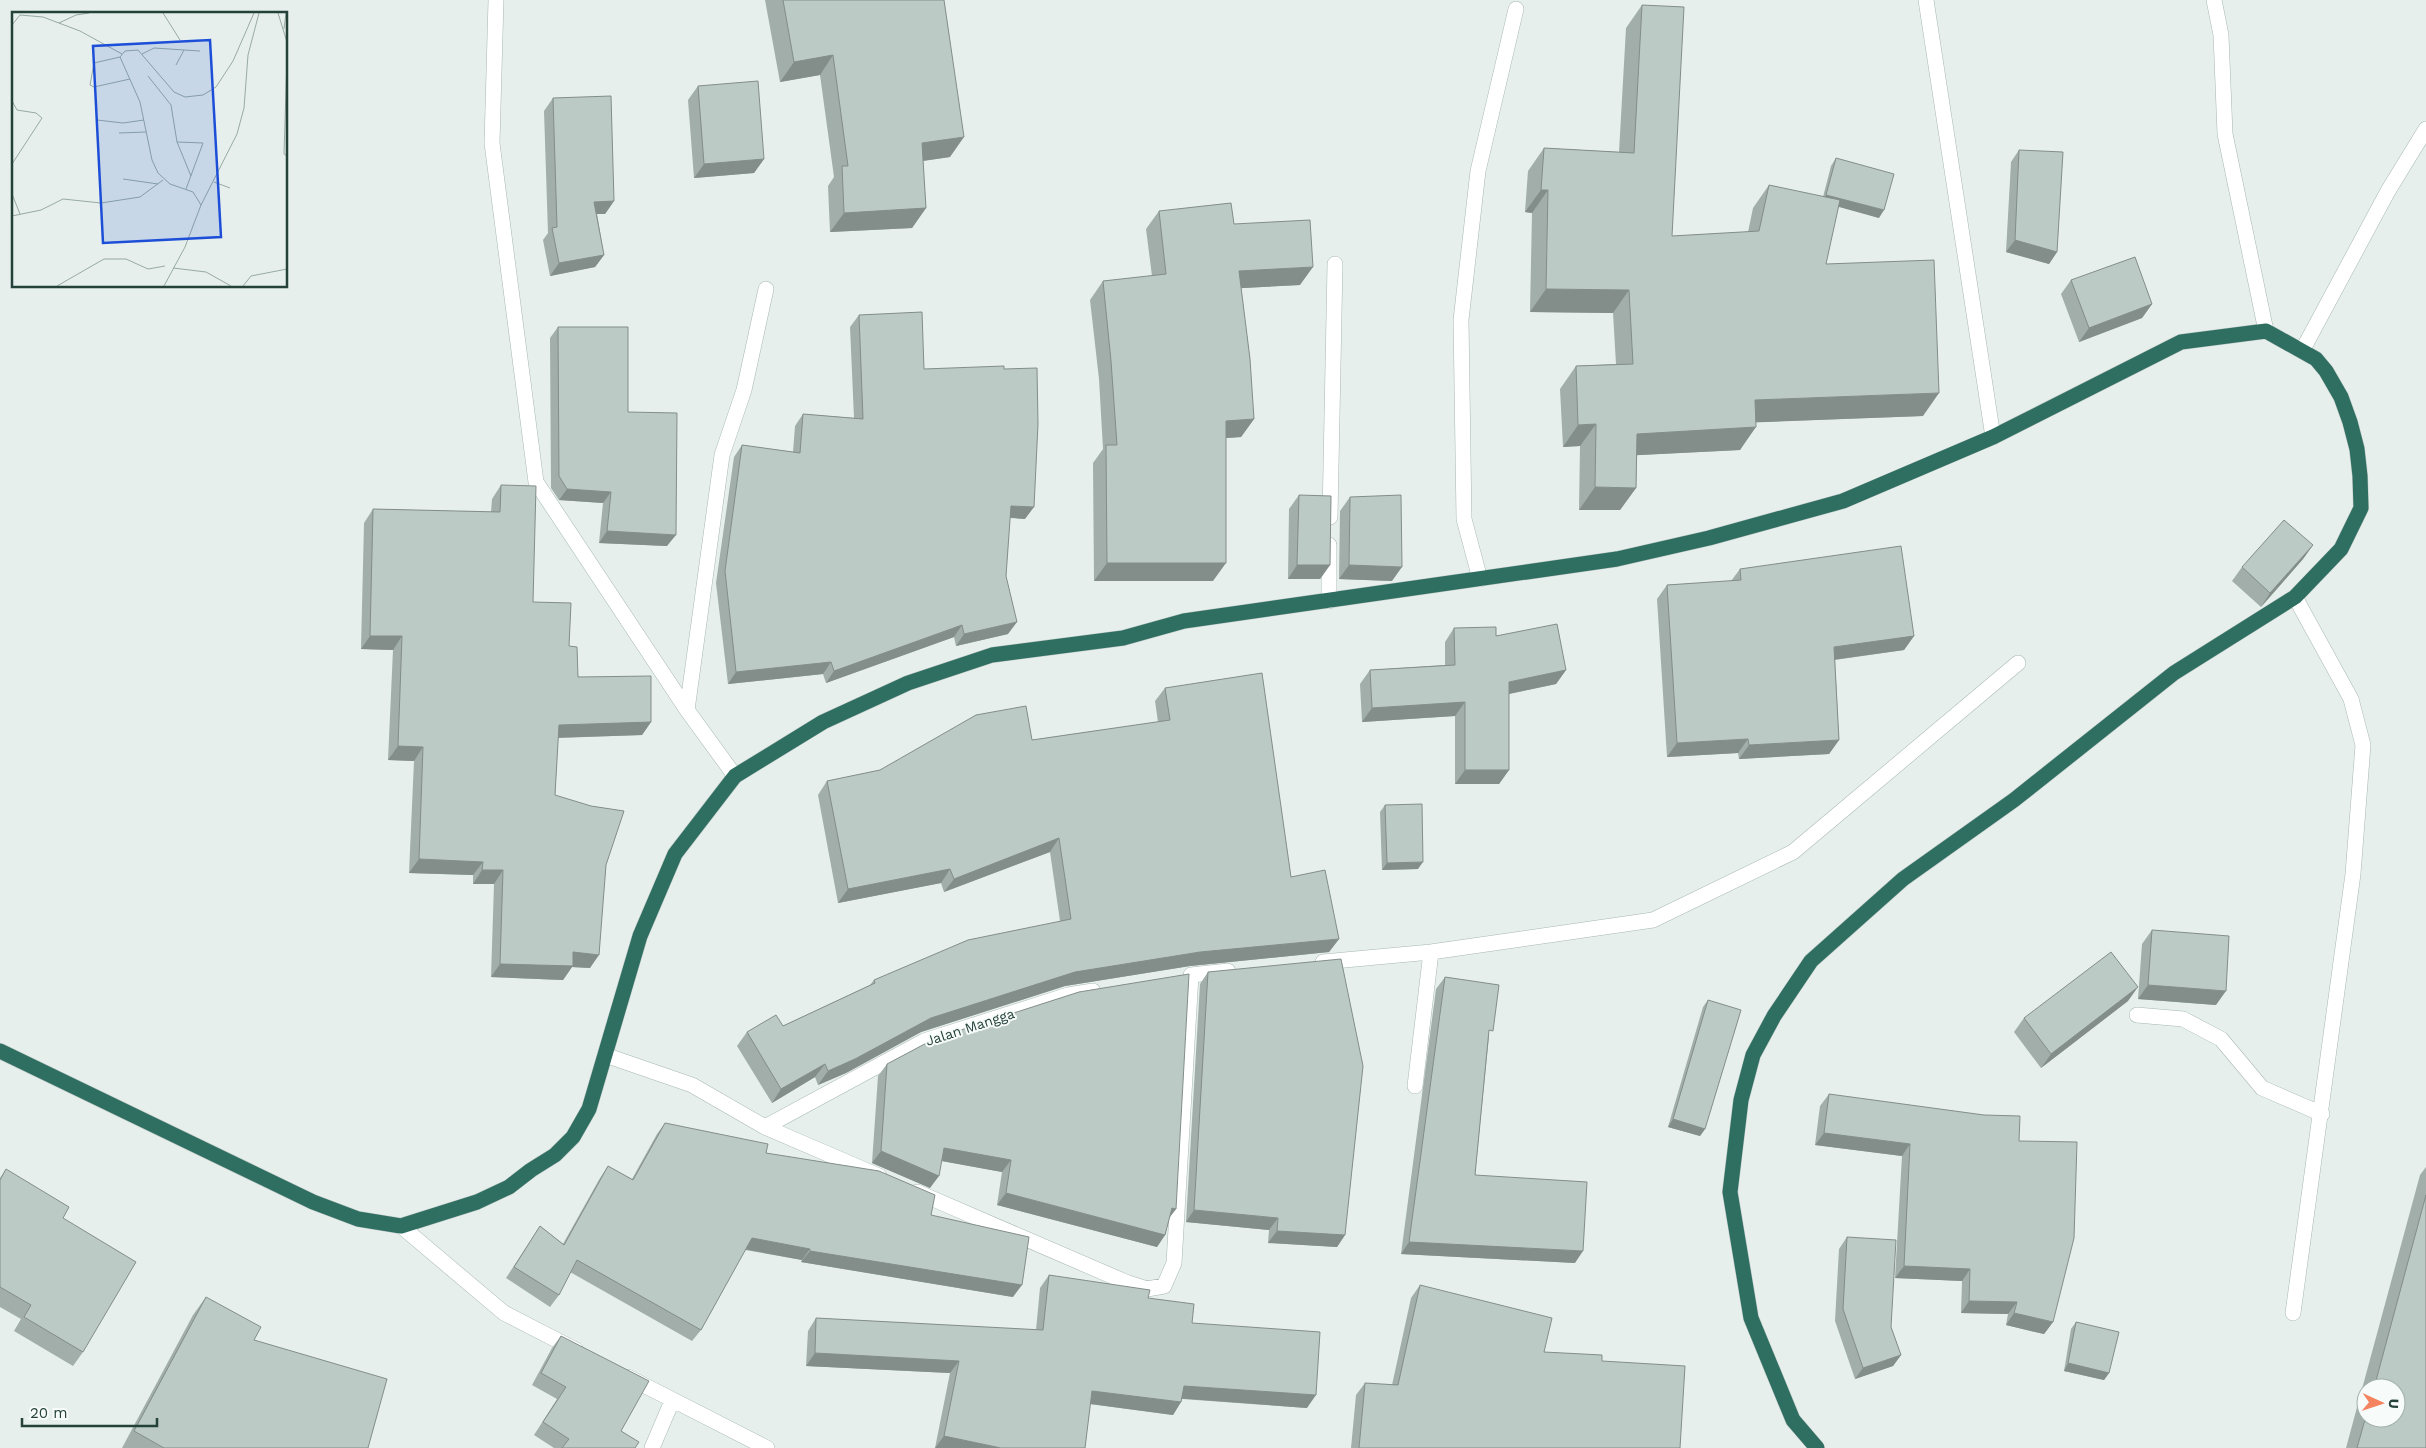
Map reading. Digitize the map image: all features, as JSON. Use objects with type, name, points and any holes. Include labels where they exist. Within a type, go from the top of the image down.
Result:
[{"type":"highway","points":[[0,1051],[313,1202],[358,1219],[401,1226],[477,1202],[509,1187],[555,1155],[573,1137],[589,1109],[640,936],[675,854],[735,776],[823,722],[908,683],[992,655],[1123,638],[1184,621],[1617,559],[1738,530],[1843,501],[1993,437],[2181,342],[2266,331],[2316,360],[2326,371],[2341,397],[2357,449],[2361,508],[2341,550],[2295,597],[2174,673],[2014,800],[1903,879],[1811,961],[1774,1016],[1753,1055],[1741,1100],[1730,1192],[1752,1318],[1793,1420],[1817,1448]]},
{"type":"street","points":[[496,0],[492,143],[536,482],[687,710],[735,776]]},
{"type":"street","points":[[1926,0],[1993,437]]},
{"type":"street","points":[[2214,0],[2221,35],[2225,134],[2266,331]]},
{"type":"street","points":[[1480,579],[1464,519],[1461,320],[1478,171],[1516,9]]},
{"type":"street","points":[[2302,351],[2388,191],[2426,129]]},
{"type":"street","points":[[1329,601],[1335,264]]},
{"type":"street","points":[[687,710],[722,455],[744,390],[766,290]]},
{"type":"street","points":[[2293,1313],[2322,1114],[2353,874],[2363,745],[2351,699],[2295,597]]},
{"type":"street","points":[[1306,964],[1430,952],[1653,920],[1793,852],[2018,663]]},
{"type":"street","points":[[1415,1086],[1430,952]]},
{"type":"street","points":[[1172,978],[1239,970]]},
{"type":"street","points":[[605,1055],[692,1085],[765,1127],[1128,1283],[1147,1289],[1164,1286],[1174,1263],[1191,975]]},
{"type":"street","name":"Jalan Mangga","points":[[765,1127],[924,1041],[1068,995],[1106,989]]},
{"type":"street","points":[[2137,1015],[2183,1019],[2221,1039],[2262,1088],[2322,1114]]},
{"type":"street","points":[[401,1226],[504,1313],[593,1359]]},
{"type":"street","points":[[610,1368],[767,1448]]},
{"type":"street","points":[[652,1448],[672,1401]]},
{"type":"building","points":[[783,0],[944,0],[964,137],[922,143],[926,208],[844,213],[842,166],[848,166],[833,55],[794,62]]},
{"type":"building","points":[[1642,5],[1684,7],[1672,236],[1759,231],[1769,185],[1840,200],[1826,264],[1934,260],[1939,393],[1755,400],[1756,427],[1637,434],[1636,488],[1595,487],[1596,424],[1578,425],[1576,366],[1633,364],[1629,290],[1546,289],[1548,190],[1541,190],[1544,148],[1634,153]]},
{"type":"building","points":[[758,81],[764,159],[704,164],[698,86]]},
{"type":"building","points":[[611,96],[614,201],[594,202],[604,255],[559,263],[552,228],[557,227],[553,98]]},
{"type":"building","points":[[2019,150],[2063,152],[2057,252],[2015,240]]},
{"type":"building","points":[[1836,158],[1894,174],[1884,210],[1826,195]]},
{"type":"building","points":[[1231,203],[1234,224],[1310,220],[1313,267],[1239,271],[1250,359],[1254,419],[1226,421],[1226,563],[1107,563],[1106,445],[1117,445],[1103,281],[1166,274],[1159,211]]},
{"type":"building","points":[[2135,257],[2152,304],[2089,328],[2071,280]]},
{"type":"building","points":[[922,312],[924,369],[1004,366],[1004,369],[1037,368],[1038,424],[1034,507],[1011,506],[1006,576],[1017,622],[964,634],[962,625],[834,671],[831,662],[736,672],[725,571],[742,445],[800,453],[803,414],[863,419],[859,315]]},
{"type":"building","points":[[558,327],[628,327],[628,412],[677,413],[676,535],[607,531],[611,492],[567,489],[559,476]]},
{"type":"building","points":[[501,485],[536,486],[533,602],[571,603],[569,646],[577,647],[578,677],[651,676],[651,722],[559,725],[555,795],[591,806],[624,811],[606,865],[599,955],[573,952],[573,966],[500,964],[503,870],[482,870],[483,862],[419,859],[423,747],[398,746],[402,636],[370,636],[373,509],[500,512]]},
{"type":"building","points":[[1299,495],[1331,496],[1330,565],[1297,565]]},
{"type":"building","points":[[1401,495],[1402,567],[1349,565],[1350,497]]},
{"type":"building","points":[[2284,520],[2313,545],[2270,593],[2242,567]]},
{"type":"building","points":[[1901,546],[1914,636],[1834,647],[1839,740],[1749,745],[1748,739],[1677,743],[1667,585],[1741,580],[1740,569]]},
{"type":"building","points":[[1557,624],[1566,670],[1509,682],[1509,770],[1465,770],[1465,702],[1372,708],[1370,670],[1455,665],[1454,628],[1496,627],[1496,636]]},
{"type":"building","points":[[1262,673],[1291,877],[1325,870],[1339,939],[1200,952],[1075,972],[931,1018],[855,1059],[828,1071],[825,1064],[781,1089],[747,1032],[776,1015],[783,1026],[875,983],[874,980],[968,940],[1071,919],[1059,838],[954,879],[950,869],[848,889],[827,781],[880,770],[976,715],[1026,706],[1032,740],[1170,720],[1165,688]]},
{"type":"building","points":[[1422,804],[1423,862],[1387,863],[1385,805]]},
{"type":"building","points":[[2152,930],[2229,936],[2226,991],[2148,985]]},
{"type":"building","points":[[2111,952],[2138,987],[2051,1054],[2024,1018]]},
{"type":"building","points":[[1341,959],[1363,1066],[1345,1235],[1277,1231],[1278,1218],[1194,1210],[1208,972]]},
{"type":"building","points":[[1189,974],[1176,1209],[1172,1208],[1165,1235],[1006,1193],[1011,1160],[944,1148],[939,1176],[881,1151],[887,1064],[936,1038],[1079,992]]},
{"type":"building","points":[[1445,977],[1499,985],[1493,1031],[1489,1030],[1475,1175],[1587,1182],[1583,1251],[1409,1242]]},
{"type":"building","points":[[1708,1000],[1741,1010],[1705,1129],[1673,1119]]},
{"type":"building","points":[[1829,1094],[1984,1115],[2020,1116],[2019,1141],[2077,1142],[2074,1238],[2053,1322],[2014,1313],[2017,1302],[1969,1301],[1970,1269],[1904,1266],[1910,1144],[1824,1133]]},
{"type":"building","points":[[665,1123],[768,1144],[766,1153],[879,1171],[935,1195],[931,1215],[1029,1237],[1022,1285],[810,1251],[810,1249],[752,1238],[701,1330],[577,1260],[559,1295],[514,1267],[540,1226],[564,1245],[608,1166],[633,1180]]},
{"type":"building","points":[[6,1169],[69,1207],[63,1218],[136,1262],[83,1352],[24,1317],[31,1305],[0,1287],[0,1180]]},
{"type":"building","points":[[2426,1195],[2426,1448],[2357,1448],[2363,1428],[2406,1428],[2406,1378],[2377,1378]]},
{"type":"building","points":[[1847,1237],[1896,1240],[1891,1327],[1901,1355],[1863,1368],[1843,1309]]},
{"type":"building","points":[[1049,1275],[1150,1290],[1148,1298],[1194,1304],[1192,1323],[1320,1332],[1316,1395],[1184,1386],[1181,1402],[1092,1391],[1085,1448],[1001,1448],[944,1436],[959,1361],[815,1353],[816,1318],[1043,1330]]},
{"type":"building","points":[[1420,1285],[1552,1318],[1544,1352],[1602,1355],[1602,1361],[1685,1366],[1680,1448],[1359,1448],[1365,1383],[1398,1385]]},
{"type":"building","points":[[206,1297],[261,1327],[254,1340],[387,1379],[368,1448],[164,1448],[134,1431]]},
{"type":"building","points":[[2076,1322],[2119,1332],[2109,1373],[2068,1363]]},
{"type":"building","points":[[561,1336],[649,1381],[621,1431],[639,1442],[635,1448],[562,1448],[569,1439],[543,1422],[566,1387],[541,1373]]}]
